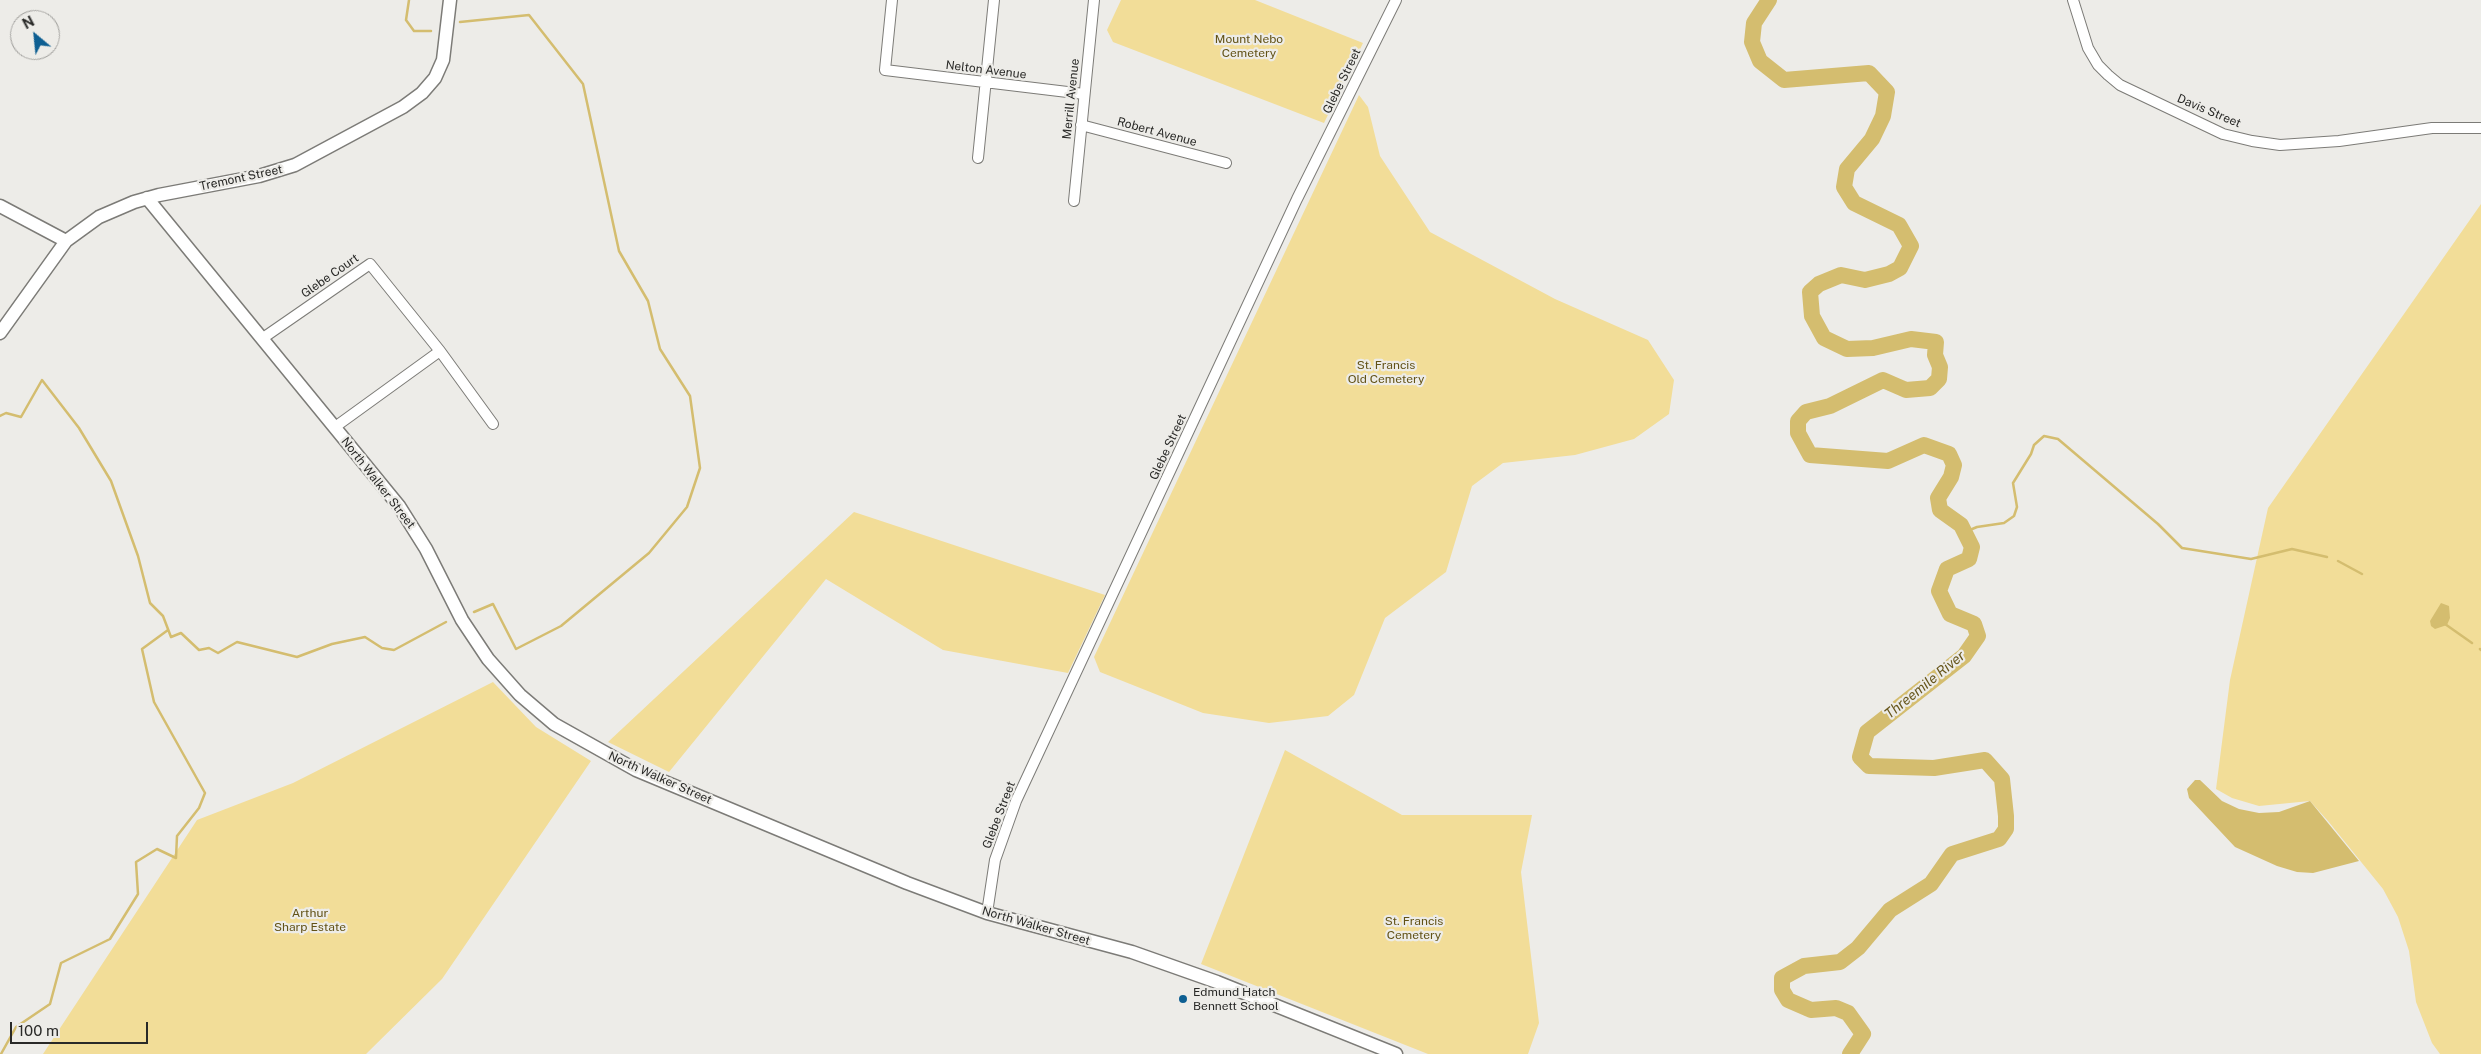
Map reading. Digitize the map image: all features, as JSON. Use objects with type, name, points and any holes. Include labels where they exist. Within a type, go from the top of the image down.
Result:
[{"type":"main road","name":"Tremont Street","points":[[0,333],[66,241],[99,217],[148,198],[277,172],[314,156],[402,106],[430,86],[440,69],[445,50],[450,0]]},
{"type":"main road","name":"North Walker Street","points":[[148,198],[335,427],[409,521],[462,620],[488,659],[520,695],[554,724],[636,770],[906,883],[987,912],[1132,952],[1217,982],[1396,1054]]},
{"type":"main road","points":[[0,206],[66,241]]},
{"type":"street","name":"Nelton Avenue","points":[[892,0],[885,70],[1084,94]]},
{"type":"street","points":[[978,158],[994,0]]},
{"type":"street","name":"Merrill Avenue","points":[[1074,201],[1094,0]]},
{"type":"street","name":"Glebe Street","points":[[987,912],[995,860],[1004,829],[1019,794],[1298,198],[1396,0]]},
{"type":"street","name":"Davis Street","points":[[2072,0],[2088,48],[2098,65],[2108,75],[2120,85],[2222,134],[2267,144],[2293,144],[2339,141],[2432,128],[2481,128]]},
{"type":"street","name":"Robert Avenue","points":[[1082,125],[1226,163]]},
{"type":"street","name":"Glebe Court","points":[[263,338],[370,264],[440,350],[493,424]]},
{"type":"street","points":[[335,427],[440,350]]},
{"type":"green space","name":"Mount Nebo Cemetery","points":[[1121,0],[1255,0],[1363,43],[1324,123],[1113,42],[1107,30]]},
{"type":"green space","name":"St. Francis Old Cemetery","points":[[1359,95],[1368,107],[1380,156],[1430,232],[1555,299],[1648,340],[1674,380],[1669,414],[1634,439],[1575,455],[1503,463],[1472,486],[1446,572],[1385,618],[1354,695],[1328,716],[1269,723],[1203,713],[1100,672],[1094,657]]},
{"type":"green space","points":[[2481,204],[2481,1054],[2440,1054],[2432,1043],[2416,1002],[2409,951],[2398,917],[2383,889],[2328,821],[2310,801],[2259,806],[2232,798],[2216,789],[2230,680],[2268,508]]},
{"type":"green space","points":[[854,512],[1105,595],[1068,673],[943,650],[826,579],[669,772],[608,742]]},
{"type":"green space","name":"Arthur Sharp Estate","points":[[493,682],[536,727],[591,761],[442,979],[366,1054],[43,1054],[197,820],[293,783]]},
{"type":"green space","name":"St. Francis Cemetery","points":[[1285,750],[1402,815],[1532,815],[1521,872],[1539,1023],[1528,1054],[1428,1054],[1201,964]]},
{"type":"shaded area","points":[[2441,603],[2449,606],[2450,618],[2447,625],[2435,629],[2431,626],[2430,621]]},
{"type":"shaded area","points":[[2195,780],[2200,780],[2222,801],[2239,809],[2259,813],[2279,812],[2310,801],[2359,861],[2313,873],[2297,872],[2277,866],[2235,847],[2189,798],[2187,789]]},
{"type":"waterway","points":[[409,0],[406,20],[414,31],[431,31]]},
{"type":"waterway","name":"Threemile River","points":[[1769,0],[1754,23],[1752,42],[1760,61],[1784,80],[1869,73],[1887,92],[1883,116],[1872,139],[1847,169],[1844,187],[1854,203],[1899,225],[1911,246],[1900,268],[1889,274],[1865,280],[1841,275],[1819,284],[1810,292],[1812,316],[1824,338],[1847,349],[1873,348],[1911,339],[1936,342],[1935,355],[1940,367],[1939,379],[1930,388],[1906,390],[1883,380],[1830,406],[1806,412],[1798,421],[1798,433],[1810,455],[1888,461],[1924,445],[1949,454],[1954,465],[1951,477],[1938,498],[1940,510],[1961,525],[1972,547],[1969,559],[1947,569],[1939,591],[1950,614],[1974,624],[1978,636],[1964,656],[1867,732],[1860,757],[1869,766],[1934,768],[1985,760],[2002,779],[2006,816],[2006,829],[1999,839],[1952,854],[1931,884],[1890,910],[1858,948],[1840,962],[1804,966],[1782,978],[1782,990],[1788,1000],[1811,1010],[1836,1008],[1848,1013],[1863,1034],[1850,1054]]},
{"type":"waterway","points":[[460,22],[529,15],[583,84],[619,251],[648,301],[660,349],[690,396],[700,468],[687,507],[649,553],[561,626],[516,649],[493,604],[474,612]]},
{"type":"waterway","points":[[0,416],[6,413],[21,417],[42,380],[79,428],[111,481],[138,556],[150,603],[163,616],[171,637],[181,633],[199,650],[209,648],[218,653],[237,642],[297,657],[332,644],[365,637],[382,648],[394,650],[446,622]]},
{"type":"waterway","points":[[1965,532],[1977,527],[2004,523],[2014,516],[2017,507],[2013,483],[2031,454],[2034,445],[2044,436],[2058,439],[2158,524],[2182,548],[2251,559],[2292,549],[2327,557]]},
{"type":"waterway","points":[[2338,561],[2362,574]]},
{"type":"waterway","points":[[2445,624],[2472,643]]},
{"type":"waterway","points":[[1,1054],[16,1027],[50,1004],[61,963],[110,939],[138,894],[136,862],[157,849],[176,858],[177,836],[199,808],[205,793],[154,702],[142,649],[168,630]]},
{"type":"place","name":"Edmund Hatch Bennett School","points":[[1183,999]]}]
